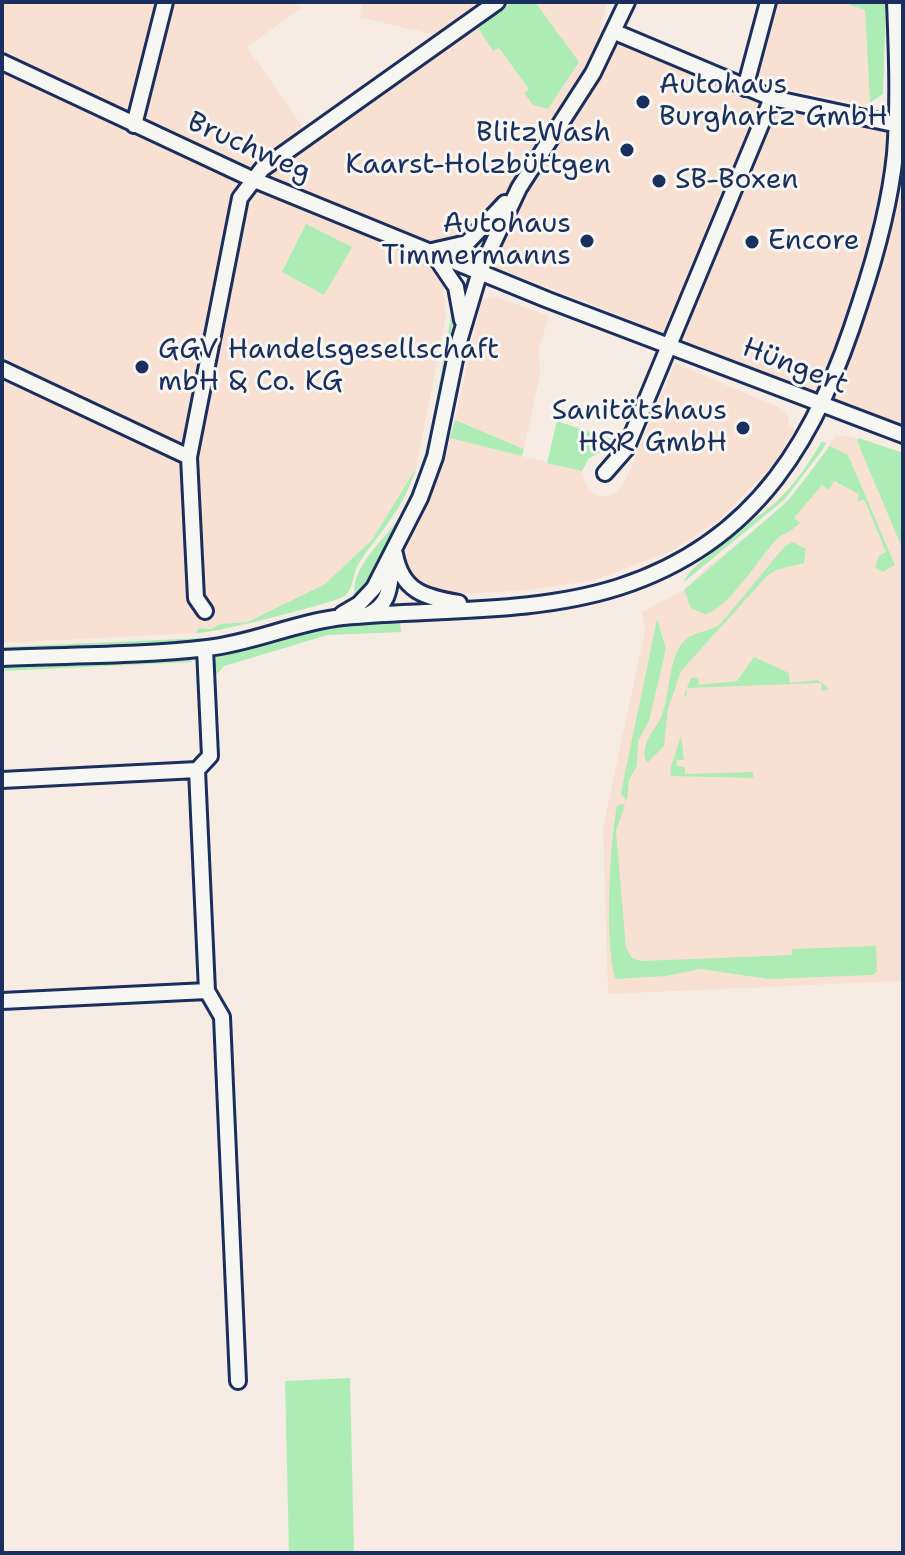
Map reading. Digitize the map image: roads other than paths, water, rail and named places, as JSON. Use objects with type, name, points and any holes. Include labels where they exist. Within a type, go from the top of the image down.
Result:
[{"type":"street","points":[[134,125],[165,2]]},
{"type":"street","points":[[205,611],[196,598],[189,457],[236,210],[252,179],[497,2]]},
{"type":"street","points":[[331,618],[365,599],[392,555],[430,473],[463,324],[480,271],[519,188],[593,73],[627,2]]},
{"type":"street","points":[[745,88],[768,2]]},
{"type":"street","points":[[2,658],[205,649],[331,618],[582,597],[635,582],[682,560],[727,530],[768,491],[798,451],[823,405],[848,343],[877,246],[900,126],[895,2]]},
{"type":"street","points":[[615,32],[772,98],[900,126]]},
{"type":"street","name":"Bruchweg","points":[[2,62],[252,179],[480,271]]},
{"type":"street","points":[[605,473],[626,449],[772,98]]},
{"type":"street","points":[[429,251],[467,243],[519,188]]},
{"type":"street","points":[[429,251],[451,275],[463,324]]},
{"type":"street","name":"Hüngert","points":[[480,271],[903,435]]},
{"type":"street","points":[[2,369],[189,457]]},
{"type":"street","points":[[392,555],[402,577],[416,592],[487,607]]},
{"type":"street","points":[[369,614],[379,609],[388,597],[392,555]]},
{"type":"street","points":[[2,780],[197,770],[210,756],[205,649]]},
{"type":"street","points":[[197,770],[207,991],[222,1017],[238,1381]]},
{"type":"street","points":[[2,1001],[207,991]]},
{"type":"place","name":"Autohaus Burghartz GmbH","points":[[643,102]]},
{"type":"place","name":"BlitzWash Kaarst-Holzbüttgen","points":[[627,150]]},
{"type":"place","name":"SB-Boxen","points":[[659,181]]},
{"type":"place","name":"Autohaus Timmermanns","points":[[587,241]]},
{"type":"place","name":"Encore","points":[[752,242]]},
{"type":"place","name":"GGV Handelsgesellschaft mbH & Co. KG","points":[[142,367]]},
{"type":"place","name":"Sanitätshaus H&R GmbH","points":[[743,428]]}]
